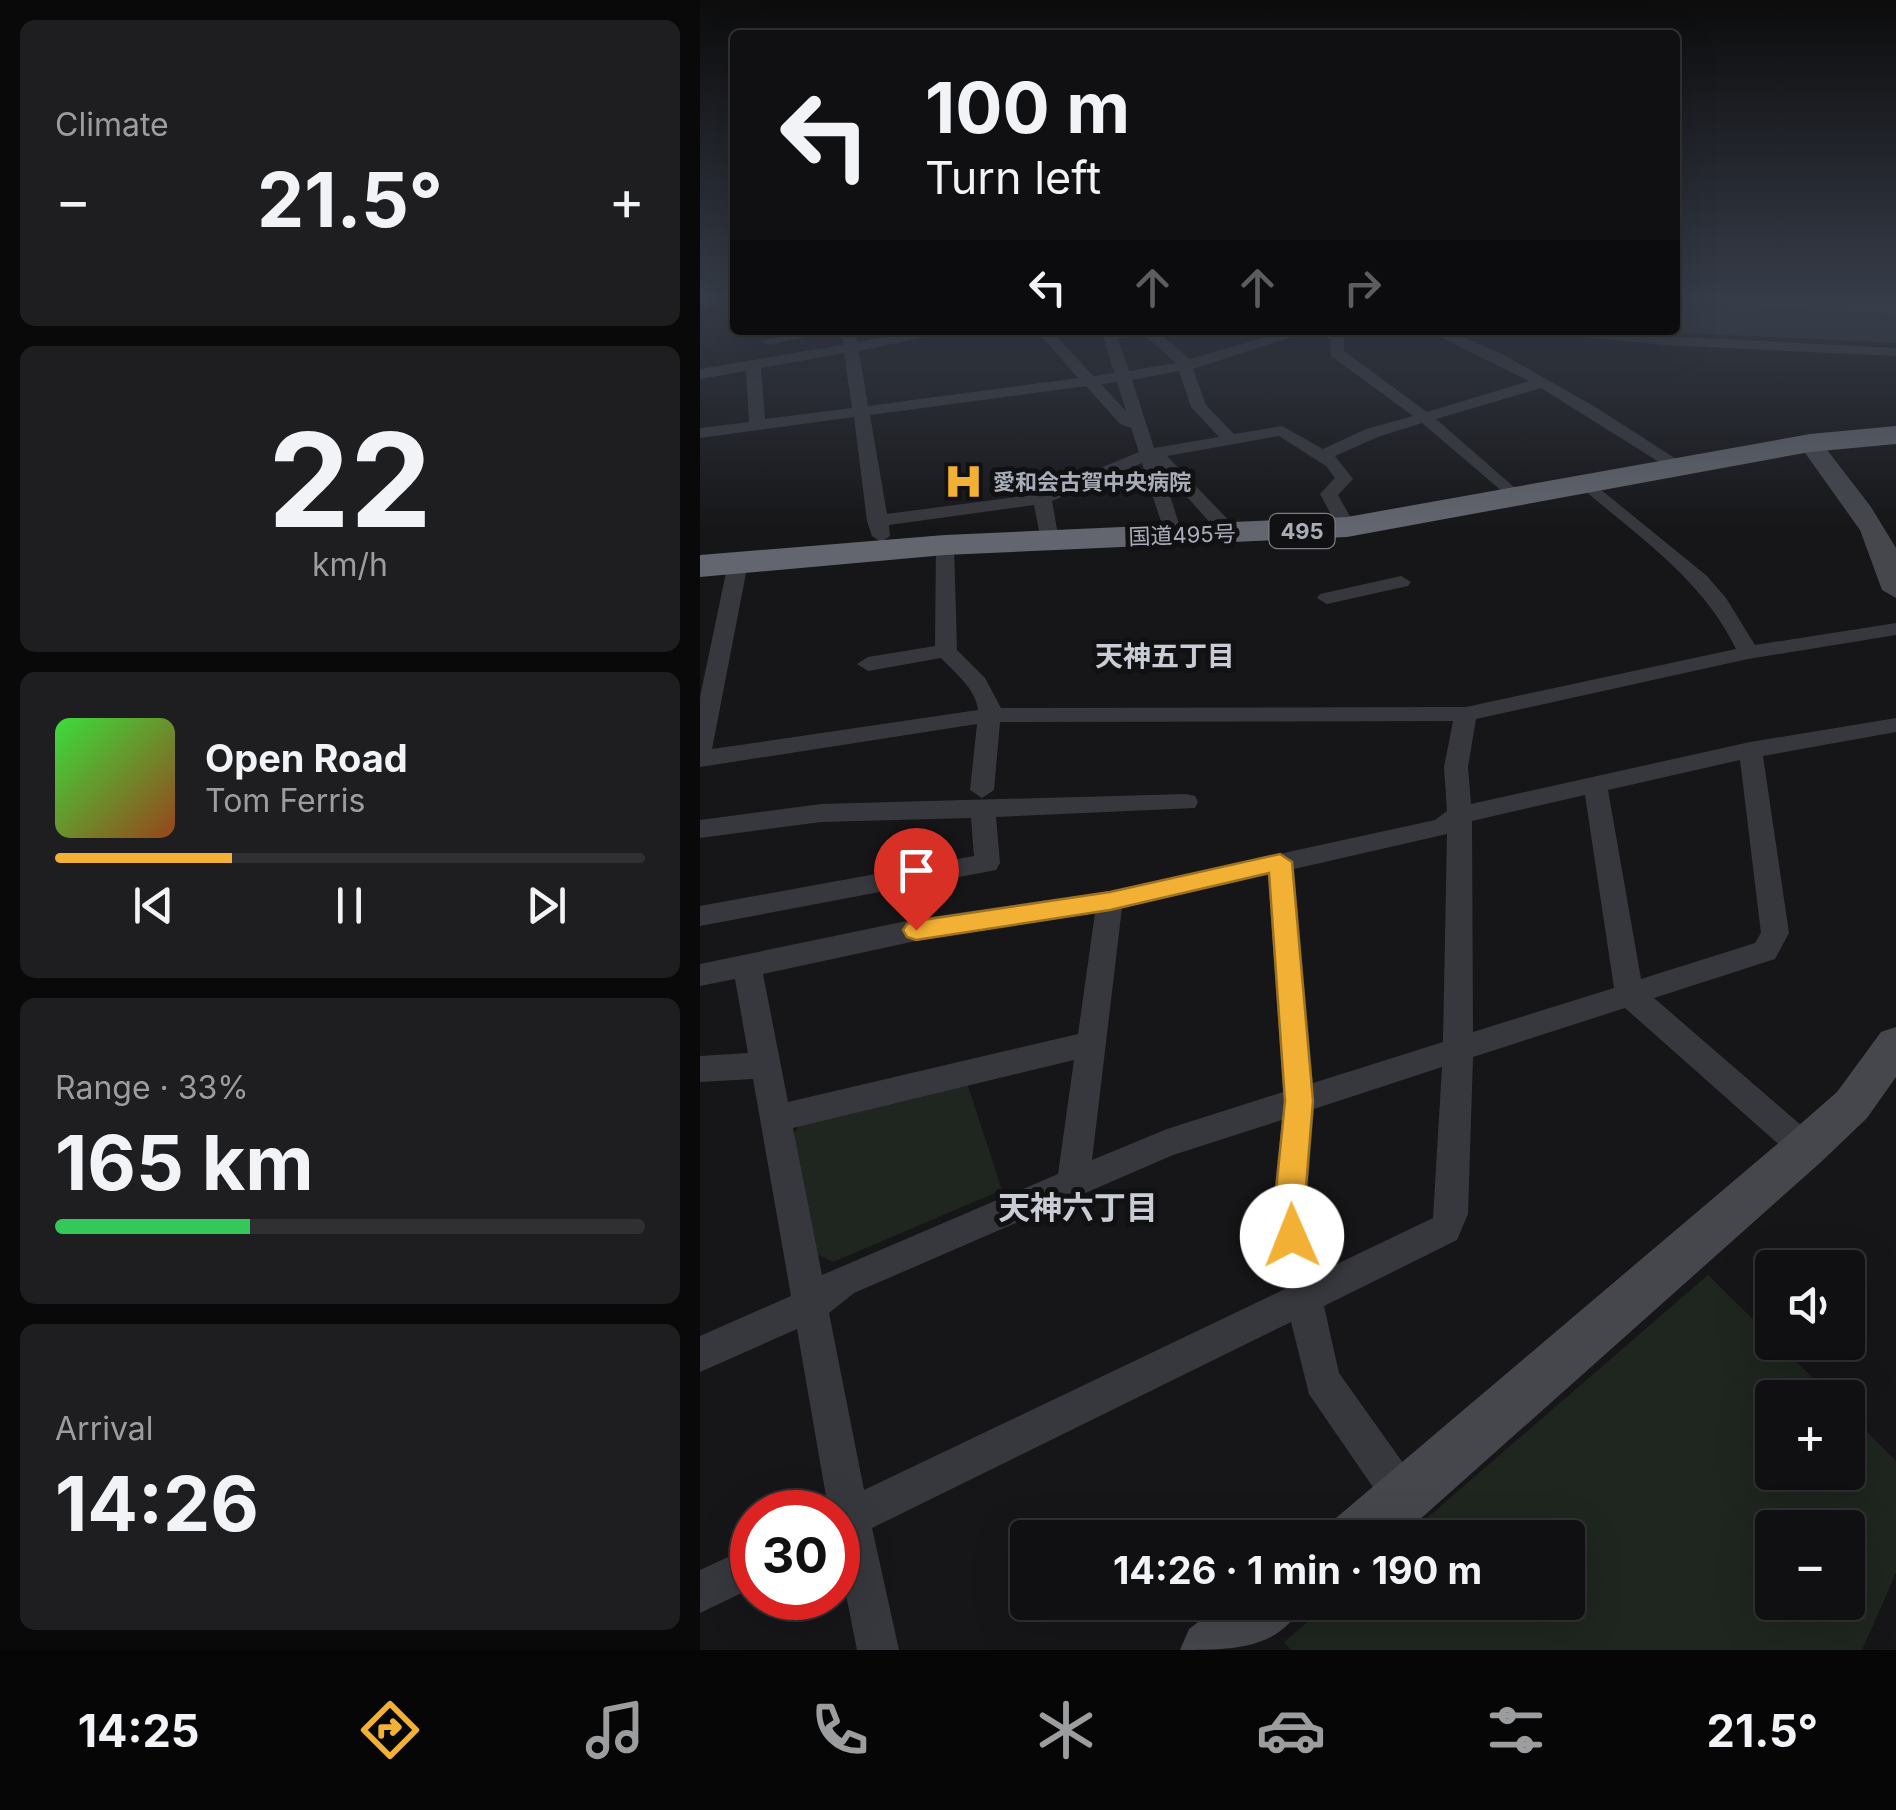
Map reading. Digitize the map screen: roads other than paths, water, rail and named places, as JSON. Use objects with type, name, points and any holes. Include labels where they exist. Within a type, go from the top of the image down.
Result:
[{"type":"highway","name":"国道495号","points":[[700,566],[738,563],[881,536],[945,545],[1347,527],[1810,443],[1896,435]]},
{"type":"street","points":[[754,376],[757,425]]},
{"type":"street","points":[[854,376],[881,536],[1042,498],[1149,454],[1282,431],[1321,456],[1344,479],[1329,494],[1347,527]]},
{"type":"street","points":[[1085,376],[1126,421],[1140,426]]},
{"type":"street","points":[[700,433],[1123,376],[1174,536]]},
{"type":"street","points":[[1190,376],[1199,408],[1228,438]]},
{"type":"street","points":[[1373,376],[1426,417],[1447,440],[1516,498]]},
{"type":"street","points":[[1528,376],[1680,468]]},
{"type":"street","points":[[1321,456],[1372,433],[1541,383]]},
{"type":"street","points":[[1810,443],[1886,536],[1896,590]]},
{"type":"street","points":[[1149,454],[1164,461],[1230,534]]},
{"type":"street","points":[[1589,485],[1682,562],[1722,605],[1748,653]]},
{"type":"street","points":[[1042,498],[1050,540]]},
{"type":"street","points":[[700,916],[987,862],[982,800],[990,702],[946,651],[945,545]]},
{"type":"street","points":[[738,563],[700,756],[990,715],[1466,714],[1748,653],[1896,629]]},
{"type":"street","points":[[1327,598],[1402,582]]},
{"type":"street","points":[[700,620],[726,618]]},
{"type":"street","points":[[868,664],[946,651]]},
{"type":"street","points":[[860,1513],[1445,1229],[1451,1214],[1458,1048],[1460,814],[1456,767],[1466,714]]},
{"type":"street","points":[[700,975],[916,930],[1110,901],[1442,826],[1460,814],[1750,750],[1896,724]]},
{"type":"street","points":[[700,1354],[811,1305],[842,1281],[1167,1142],[1766,951],[1775,933],[1750,750]]},
{"type":"street","points":[[1595,784],[1629,994],[1805,1148]]},
{"type":"street","points":[[700,830],[821,814],[982,800],[1186,802]]},
{"type":"street","points":[[1280,862],[1299,1101],[1289,1211],[1304,1295],[1322,1381],[1404,1498]]},
{"type":"street","points":[[1073,1180],[1088,1044],[1110,901]]},
{"type":"street","points":[[747,966],[811,1305],[839,1490]]},
{"type":"street","points":[[774,1119],[1088,1044]]},
{"type":"street","points":[[1378,1520],[1852,1105],[1896,1044]]},
{"type":"street","points":[[700,1069],[763,1064]]},
{"type":"street","points":[[700,1592],[730,1577]]},
{"type":"street","points":[[860,1582],[878,1650]]},
{"type":"street","points":[[1210,1650],[1251,1620]]},
{"type":"place","name":"愛和会古賀中央病院","points":[[963,482]]},
{"type":"district","name":"天神五丁目","points":[[1165,656]]},
{"type":"district","name":"天神六丁目","points":[[1078,1207]]}]
